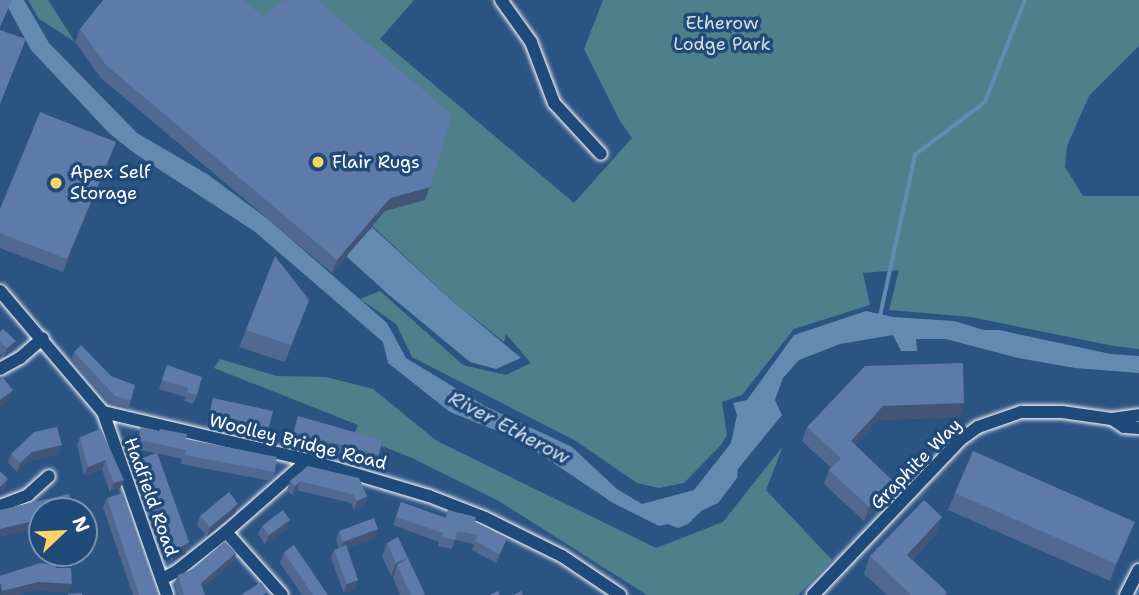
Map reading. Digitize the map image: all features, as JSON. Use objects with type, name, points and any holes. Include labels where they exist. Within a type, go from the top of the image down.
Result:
[{"type":"street","points":[[501,0],[531,42],[554,103],[601,154]]},
{"type":"street","points":[[0,291],[43,338],[103,412]]},
{"type":"street","points":[[0,369],[20,358],[43,338]]},
{"type":"street","name":"Woolley Bridge Road","points":[[103,412],[366,475],[485,517],[562,556],[620,595]]},
{"type":"street","name":"Hadfield Road","points":[[103,412],[167,595]]},
{"type":"street","name":"Graphite Way","points":[[813,595],[960,440],[978,427],[1021,412],[1062,412],[1112,419]]},
{"type":"street","points":[[1112,419],[1139,415]]},
{"type":"street","points":[[1112,419],[1124,427],[1139,428]]},
{"type":"street","points":[[162,579],[177,571],[226,532],[308,460]]},
{"type":"street","points":[[0,506],[28,495],[49,475]]},
{"type":"street","points":[[226,532],[282,595]]},
{"type":"street","points":[[1126,595],[1139,570]]},
{"type":"green space","points":[[28,0],[48,0],[75,42],[39,19]]},
{"type":"green space","name":"Etherow Lodge Park","points":[[223,0],[414,0],[380,39],[574,203],[632,138],[620,121],[584,49],[603,0],[1139,0],[1139,46],[1089,96],[1067,146],[1065,167],[1083,196],[1139,196],[1139,349],[971,317],[889,310],[899,270],[863,273],[870,305],[794,329],[742,395],[722,402],[727,435],[720,446],[684,483],[659,488],[637,483],[576,441],[412,357],[396,324],[360,299],[380,291],[463,365],[506,375],[531,363],[506,334],[504,342],[450,299],[362,216],[258,30]]},
{"type":"green space","points":[[220,359],[277,376],[326,377],[373,389],[437,441],[656,548],[723,522],[783,446],[766,490],[832,560],[798,595],[647,595],[499,501],[412,458],[354,435],[358,425],[214,368]]},
{"type":"water","name":"River Etherow","points":[[4,0],[24,0],[49,43],[137,133],[207,174],[269,220],[387,323],[406,358],[485,406],[572,447],[617,489],[642,504],[694,490],[731,443],[737,415],[733,403],[747,400],[794,335],[866,311],[893,317],[954,321],[984,330],[999,330],[1111,354],[1139,356],[1139,373],[1075,368],[1018,358],[946,339],[916,339],[917,351],[901,351],[893,335],[840,344],[799,360],[783,378],[775,400],[782,415],[738,469],[737,478],[718,503],[701,511],[688,524],[678,528],[668,524],[659,526],[613,503],[519,440],[450,412],[388,363],[383,342],[254,231],[134,153],[109,133],[31,50]]},
{"type":"water","points":[[372,227],[450,299],[521,358],[496,369],[470,362],[388,294],[346,256]]},
{"type":"building","points":[[0,0],[12,0],[0,27]]},
{"type":"building","name":"Flair Rugs","points":[[103,0],[243,0],[263,17],[286,0],[317,0],[452,115],[430,187],[390,198],[337,260],[106,65],[80,29]]},
{"type":"building","points":[[0,30],[26,39],[0,104]]},
{"type":"building","name":"Apex Self Storage","points":[[40,112],[116,142],[67,259],[0,233],[0,209]]},
{"type":"building","points":[[275,256],[309,300],[291,345],[246,330]]},
{"type":"building","points":[[3,329],[16,341],[7,348],[0,342],[0,332]]},
{"type":"building","points":[[81,345],[111,376],[135,385],[131,400],[115,396],[74,352]]},
{"type":"building","points":[[963,363],[964,403],[883,406],[851,441],[893,481],[869,507],[829,470],[841,458],[807,427],[865,366]]},
{"type":"building","points":[[167,365],[202,377],[197,395],[187,392],[188,388],[162,380]]},
{"type":"building","points":[[3,378],[13,390],[0,400],[0,380]]},
{"type":"building","points":[[213,398],[273,411],[269,427],[210,414]]},
{"type":"building","points":[[298,416],[382,440],[379,455],[294,432]]},
{"type":"building","points":[[57,427],[62,445],[32,452],[20,463],[11,454],[34,432]]},
{"type":"building","points":[[141,427],[187,434],[186,439],[277,457],[275,472],[185,455],[186,450],[139,440]]},
{"type":"building","points":[[101,429],[124,480],[114,483],[105,460],[88,467],[80,437]]},
{"type":"building","points":[[973,451],[1135,522],[1116,564],[955,493]]},
{"type":"building","points":[[157,453],[189,542],[176,550],[143,458]]},
{"type":"building","points":[[308,466],[359,478],[367,496],[357,501],[354,495],[300,481],[295,486],[290,481]]},
{"type":"building","points":[[0,471],[8,479],[0,487]]},
{"type":"building","points":[[229,492],[238,504],[210,527],[200,516]]},
{"type":"building","points":[[123,493],[157,595],[139,595],[107,498]]},
{"type":"building","points":[[924,500],[942,517],[907,555],[947,592],[944,595],[911,595],[870,556]]},
{"type":"building","points":[[401,502],[446,518],[448,510],[476,517],[475,522],[507,539],[499,554],[475,541],[478,535],[457,531],[455,540],[441,537],[443,533],[396,517]]},
{"type":"building","points":[[28,504],[28,522],[0,529],[0,510]]},
{"type":"building","points":[[283,510],[290,520],[269,535],[262,526]]},
{"type":"building","points":[[374,518],[378,529],[343,542],[339,531]]},
{"type":"building","points":[[398,537],[425,594],[423,595],[411,595],[397,565],[406,559],[396,563],[387,543]]},
{"type":"building","points":[[225,541],[236,553],[201,583],[205,595],[184,595],[178,575],[191,571]]},
{"type":"building","points":[[294,545],[328,595],[313,595],[284,552]]},
{"type":"building","points":[[346,545],[358,580],[347,584],[334,550]]},
{"type":"building","points":[[28,567],[71,568],[72,584],[39,582],[2,591],[0,576]]},
{"type":"building","points":[[261,582],[268,592],[263,595],[241,595]]},
{"type":"waterway","points":[[880,316],[915,155],[985,102],[1025,0]]},
{"type":"place","name":"Flair Rugs","points":[[318,162]]},
{"type":"place","name":"Apex Self Storage","points":[[56,183]]}]
